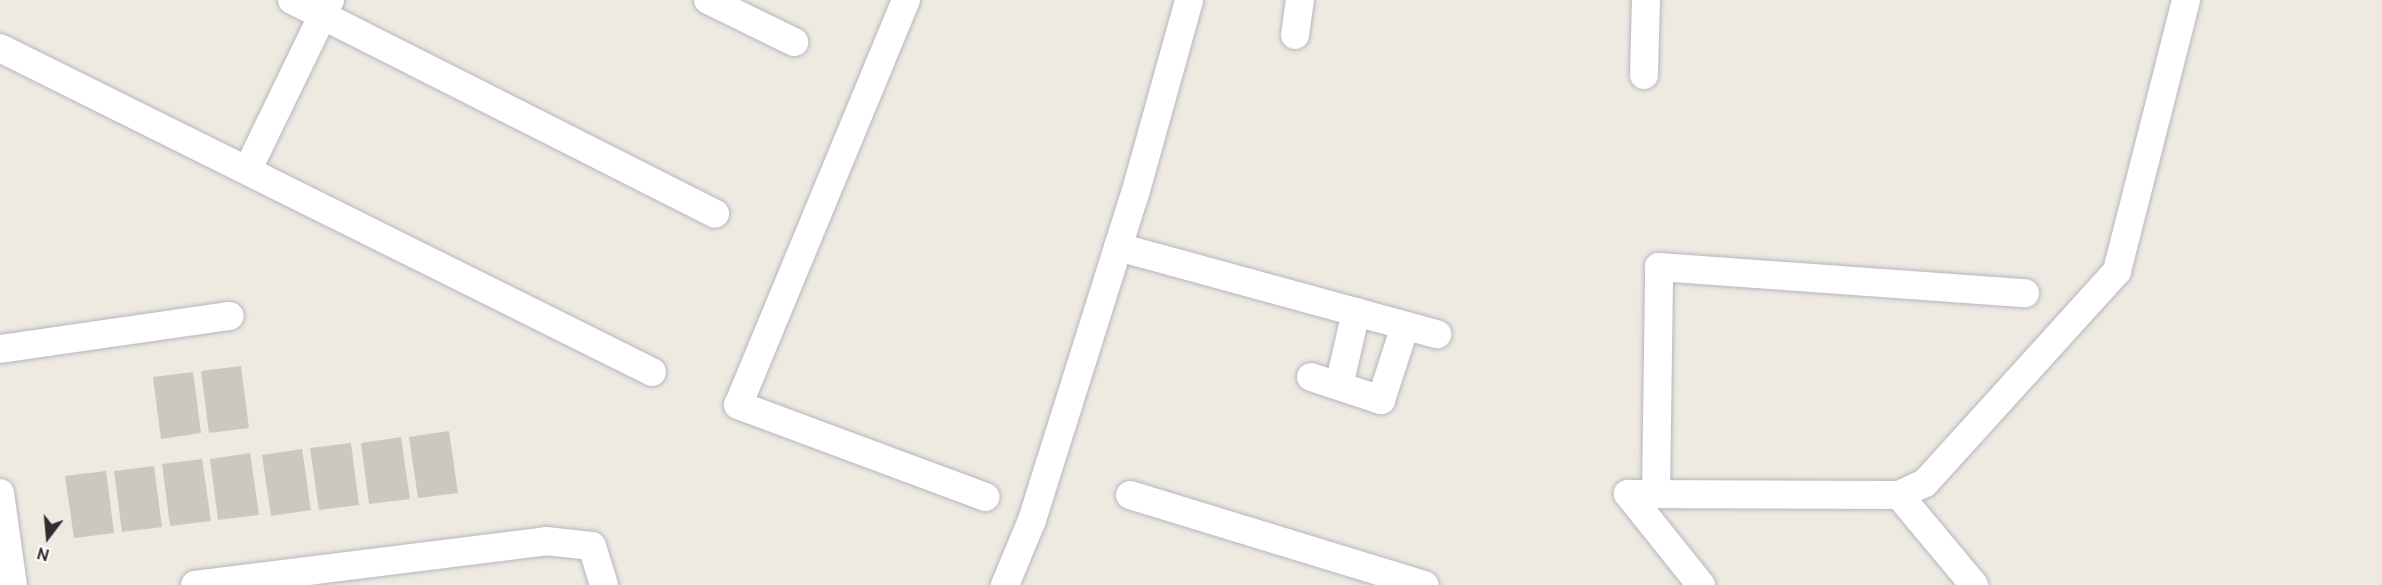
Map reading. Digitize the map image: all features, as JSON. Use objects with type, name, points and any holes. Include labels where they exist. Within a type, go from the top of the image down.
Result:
[{"type":"street","points":[[292,0],[326,8],[715,214]]},
{"type":"street","points":[[708,0],[794,42]]},
{"type":"street","points":[[906,0],[738,405],[985,497]]},
{"type":"street","points":[[1005,585],[1032,520],[1118,247],[1189,0]]},
{"type":"street","points":[[1294,35],[1300,0]]},
{"type":"street","points":[[1644,75],[1646,0]]},
{"type":"street","points":[[1701,585],[1628,494],[1899,495],[1925,483],[2117,271],[2186,0]]},
{"type":"street","points":[[248,169],[326,8]]},
{"type":"street","points":[[0,48],[248,169],[652,372]]},
{"type":"street","points":[[1118,247],[1437,334]]},
{"type":"street","points":[[1656,494],[1659,267],[2025,293]]},
{"type":"street","points":[[1339,386],[1356,312]]},
{"type":"street","points":[[0,349],[230,316]]},
{"type":"street","points":[[1311,377],[1383,399],[1405,326]]},
{"type":"street","points":[[0,493],[13,585]]},
{"type":"street","points":[[1130,495],[1425,585]]},
{"type":"street","points":[[1899,495],[1974,585]]},
{"type":"street","points":[[195,585],[310,578],[546,541],[592,546],[604,585]]},
{"type":"building","points":[[241,366],[249,428],[209,433],[201,371]]},
{"type":"building","points":[[193,372],[201,433],[161,439],[153,377]]},
{"type":"building","points":[[449,431],[458,493],[418,498],[409,437]]},
{"type":"building","points":[[401,437],[410,499],[369,504],[361,443]]},
{"type":"building","points":[[351,443],[359,505],[319,510],[310,448]]},
{"type":"building","points":[[302,449],[311,510],[271,516],[262,455]]},
{"type":"building","points":[[250,453],[259,515],[218,520],[210,459]]},
{"type":"building","points":[[202,459],[211,521],[170,526],[162,464]]},
{"type":"building","points":[[154,466],[162,527],[122,532],[114,471]]},
{"type":"building","points":[[106,471],[114,533],[74,538],[65,476]]}]
